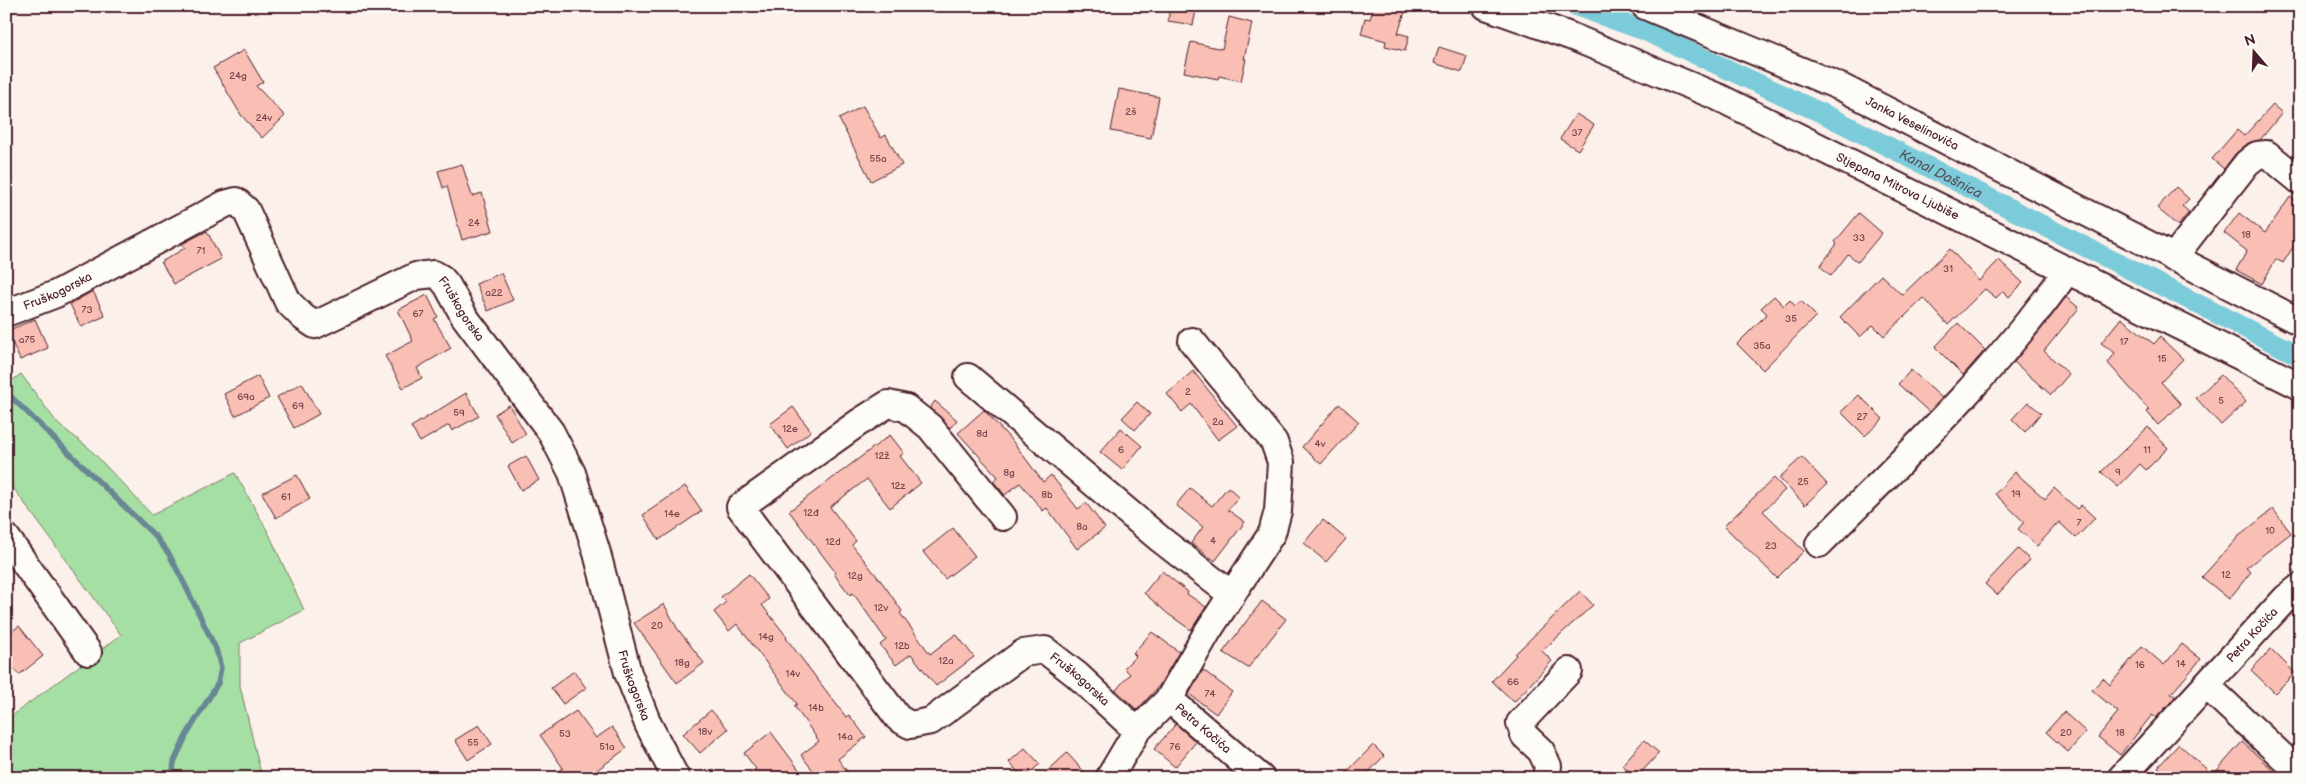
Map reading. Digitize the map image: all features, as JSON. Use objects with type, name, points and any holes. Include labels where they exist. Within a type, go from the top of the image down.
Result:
[{"type":"street","name":"Stjepana Mitrova Ljubiše","points":[[1486,6],[1570,36],[1718,97],[2300,386]]},
{"type":"street","name":"Janka Veselinovića","points":[[1645,6],[1843,88],[2300,322]]},
{"type":"street","points":[[2173,258],[2247,163],[2257,155],[2267,154],[2300,181]]},
{"type":"street","name":"Fruškogorska","points":[[6,313],[56,294],[225,204],[236,201],[246,210],[288,302],[303,317],[315,325],[416,276],[434,274],[441,278],[464,316],[551,432],[572,473],[597,552],[628,673],[669,775]]},
{"type":"street","points":[[1819,544],[1923,440],[2013,341],[2067,271]]},
{"type":"street","points":[[1109,778],[1137,731],[1169,699],[1272,533],[1278,511],[1281,462],[1274,442],[1192,341]]},
{"type":"street","points":[[968,377],[1160,539],[1232,595]]},
{"type":"street","name":"Fruškogorska","points":[[1003,517],[930,427],[906,408],[888,404],[740,507],[898,718],[910,725],[931,721],[1023,653],[1045,650],[1078,675],[1137,731]]},
{"type":"street","points":[[6,537],[88,652]]},
{"type":"street","name":"Petra Kočića","points":[[2121,778],[2286,598],[2300,587]]},
{"type":"street","points":[[1546,778],[1548,766],[1541,751],[1524,735],[1520,724],[1569,671]]},
{"type":"street","points":[[2207,686],[2300,773]]},
{"type":"street","name":"Petra Kočića","points":[[1169,699],[1261,778]]},
{"type":"green space","points":[[21,374],[58,424],[89,448],[152,515],[235,473],[269,534],[304,610],[240,643],[240,686],[262,778],[6,778],[6,720],[121,635],[6,478],[6,385]]},
{"type":"building","points":[[1170,6],[1197,6],[1193,25],[1168,21]]},
{"type":"building","points":[[1374,6],[1407,6],[1398,33],[1409,36],[1405,51],[1385,46],[1386,41],[1361,34],[1365,18],[1370,19]]},
{"type":"building","points":[[1229,17],[1252,23],[1241,81],[1219,76],[1218,79],[1184,72],[1191,42],[1222,49]]},
{"type":"building","points":[[1439,47],[1467,56],[1462,72],[1434,63]]},
{"type":"building","points":[[244,50],[263,82],[256,86],[285,116],[262,138],[241,115],[213,68]]},
{"type":"building","points":[[1119,89],[1159,97],[1151,138],[1111,131]]},
{"type":"building","points":[[2273,105],[2282,113],[2260,140],[2248,143],[2235,154],[2224,169],[2212,159],[2237,130],[2244,136]]},
{"type":"building","points":[[863,106],[881,138],[886,135],[902,165],[871,181],[839,119]]},
{"type":"building","points":[[1576,114],[1594,125],[1578,150],[1560,139]]},
{"type":"building","points":[[462,164],[472,196],[482,193],[493,231],[462,240],[447,186],[443,188],[438,171]]},
{"type":"building","points":[[2176,187],[2189,199],[2182,206],[2189,212],[2178,226],[2157,208]]},
{"type":"building","points":[[2290,197],[2300,204],[2300,236],[2283,263],[2276,259],[2262,284],[2236,270],[2247,251],[2224,233],[2239,213],[2265,233]]},
{"type":"building","points":[[1859,213],[1882,233],[1858,262],[1848,254],[1831,276],[1820,266],[1837,244],[1835,242]]},
{"type":"building","points":[[207,231],[221,259],[174,284],[161,262],[185,248],[182,244]]},
{"type":"building","points":[[1950,249],[1979,281],[1999,260],[2023,283],[2009,297],[2003,291],[1996,298],[1985,289],[1948,325],[1924,298],[1884,336],[1873,325],[1860,337],[1840,317],[1881,275],[1902,295]]},
{"type":"building","points":[[501,273],[513,300],[488,311],[476,284]]},
{"type":"building","points":[[93,291],[105,316],[81,327],[70,304]]},
{"type":"building","points":[[427,295],[438,317],[434,319],[451,348],[417,368],[422,378],[403,388],[385,356],[413,341],[398,310]]},
{"type":"building","points":[[1774,296],[1784,306],[1790,300],[1795,306],[1801,301],[1816,316],[1763,370],[1737,344],[1767,314],[1761,308]]},
{"type":"building","points":[[2066,297],[2079,308],[2044,351],[2069,374],[2051,395],[2014,362]]},
{"type":"building","points":[[2121,318],[2154,344],[2160,337],[2183,359],[2161,382],[2181,404],[2158,425],[2147,412],[2149,410],[2108,363],[2115,353],[2101,343]]},
{"type":"building","points":[[35,319],[48,348],[20,360],[7,331]]},
{"type":"building","points":[[1958,323],[1985,350],[1963,375],[1935,347]]},
{"type":"building","points":[[1911,370],[1942,398],[1929,412],[1898,384]]},
{"type":"building","points":[[1193,371],[1237,426],[1218,440],[1191,404],[1182,412],[1167,394]]},
{"type":"building","points":[[2221,375],[2246,402],[2221,425],[2196,398]]},
{"type":"building","points":[[258,376],[269,398],[235,416],[224,394]]},
{"type":"building","points":[[302,383],[319,414],[294,428],[277,397]]},
{"type":"building","points":[[466,393],[479,416],[452,431],[449,425],[420,442],[411,427]]},
{"type":"building","points":[[1859,395],[1883,419],[1865,436],[1841,412]]},
{"type":"building","points":[[935,401],[957,420],[950,428],[930,408]]},
{"type":"building","points":[[1137,402],[1150,414],[1135,430],[1122,418]]},
{"type":"building","points":[[2028,402],[2041,413],[2025,432],[2012,419]]},
{"type":"building","points":[[1339,404],[1359,422],[1321,464],[1302,447]]},
{"type":"building","points":[[509,405],[526,434],[512,443],[495,414]]},
{"type":"building","points":[[793,407],[811,431],[788,449],[770,424]]},
{"type":"building","points":[[984,410],[1014,443],[1043,482],[1051,475],[1078,509],[1086,503],[1105,528],[1077,549],[1047,508],[1043,511],[1020,483],[1005,495],[993,481],[998,477],[958,433]]},
{"type":"building","points":[[2148,427],[2168,448],[2146,470],[2140,464],[2118,487],[2101,472]]},
{"type":"building","points":[[1121,428],[1142,446],[1122,470],[1100,452]]},
{"type":"building","points":[[890,435],[904,453],[900,456],[921,483],[890,508],[867,479],[830,507],[856,541],[852,545],[884,585],[902,611],[900,613],[930,654],[956,634],[974,657],[936,686],[911,654],[896,665],[880,645],[886,640],[853,593],[850,595],[834,574],[836,573],[789,511]]},
{"type":"building","points":[[526,456],[539,480],[521,490],[508,466]]},
{"type":"building","points":[[1802,457],[1827,484],[1805,505],[1779,478]]},
{"type":"building","points":[[2015,472],[2045,499],[2054,488],[2077,509],[2081,505],[2095,518],[2076,538],[2059,522],[2037,546],[2018,529],[2024,522],[1995,494]]},
{"type":"building","points":[[297,475],[310,499],[276,518],[262,493]]},
{"type":"building","points":[[1774,478],[1785,490],[1763,511],[1804,551],[1777,578],[1724,526]]},
{"type":"building","points":[[685,486],[702,511],[659,540],[643,515]]},
{"type":"building","points":[[1228,487],[1239,497],[1228,510],[1245,522],[1215,561],[1191,543],[1203,527],[1176,505],[1190,488],[1212,506]]},
{"type":"building","points":[[2273,509],[2291,533],[2246,568],[2251,572],[2229,599],[2202,577],[2239,536]]},
{"type":"building","points":[[1323,520],[1346,539],[1326,562],[1304,543]]},
{"type":"building","points":[[953,528],[975,556],[945,579],[923,552]]},
{"type":"building","points":[[2018,549],[2030,560],[1997,595],[1985,584]]},
{"type":"building","points":[[1162,571],[1188,592],[1187,594],[1206,607],[1191,630],[1168,614],[1144,593]]},
{"type":"building","points":[[749,574],[769,599],[762,605],[846,717],[849,715],[866,737],[838,759],[852,778],[819,778],[801,755],[819,741],[794,706],[797,704],[737,624],[729,631],[714,612],[726,602],[721,597]]},
{"type":"building","points":[[1580,591],[1593,605],[1542,651],[1552,661],[1514,702],[1492,681],[1515,654]]},
{"type":"building","points":[[1262,601],[1286,619],[1248,668],[1223,652]]},
{"type":"building","points":[[664,604],[677,628],[704,663],[677,683],[634,623]]},
{"type":"building","points":[[19,626],[43,656],[19,675],[6,658],[6,636]]},
{"type":"building","points":[[1152,632],[1179,652],[1159,686],[1137,710],[1116,690],[1130,674],[1124,668],[1136,656],[1133,653]]},
{"type":"building","points":[[2182,644],[2201,659],[2171,694],[2175,696],[2170,703],[2156,718],[2152,715],[2120,755],[2098,737],[2118,712],[2092,690],[2103,678],[2110,685],[2142,646],[2164,665]]},
{"type":"building","points":[[2271,649],[2295,673],[2275,693],[2251,670]]},
{"type":"building","points":[[1203,670],[1232,692],[1216,714],[1189,694]]},
{"type":"building","points":[[574,671],[586,688],[563,704],[551,688]]},
{"type":"building","points":[[711,710],[728,729],[700,753],[683,734]]},
{"type":"building","points":[[576,711],[596,738],[612,727],[627,748],[586,778],[547,778],[563,768],[540,735]]},
{"type":"building","points":[[2064,712],[2086,732],[2068,752],[2046,732]]},
{"type":"building","points":[[1176,724],[1196,742],[1175,767],[1154,749]]},
{"type":"building","points":[[479,725],[492,744],[468,760],[455,740]]},
{"type":"building","points":[[771,732],[800,771],[792,778],[745,778],[756,769],[744,753]]},
{"type":"building","points":[[1644,740],[1659,753],[1637,777],[1622,765]]},
{"type":"building","points":[[2242,742],[2282,778],[2170,778],[2158,767],[2179,744],[2213,775]]},
{"type":"building","points":[[1373,745],[1384,756],[1363,778],[1341,778]]},
{"type":"building","points":[[1025,748],[1040,764],[1023,778],[1009,762]]},
{"type":"building","points":[[1067,753],[1090,778],[1040,778]]},
{"type":"waterway","name":"Kanal Dašnica","points":[[1576,6],[1643,30],[1830,117],[2300,356]]},
{"type":"waterway","points":[[6,392],[155,536],[169,554],[216,649],[221,668],[218,683],[186,736],[174,762],[172,778]]}]
